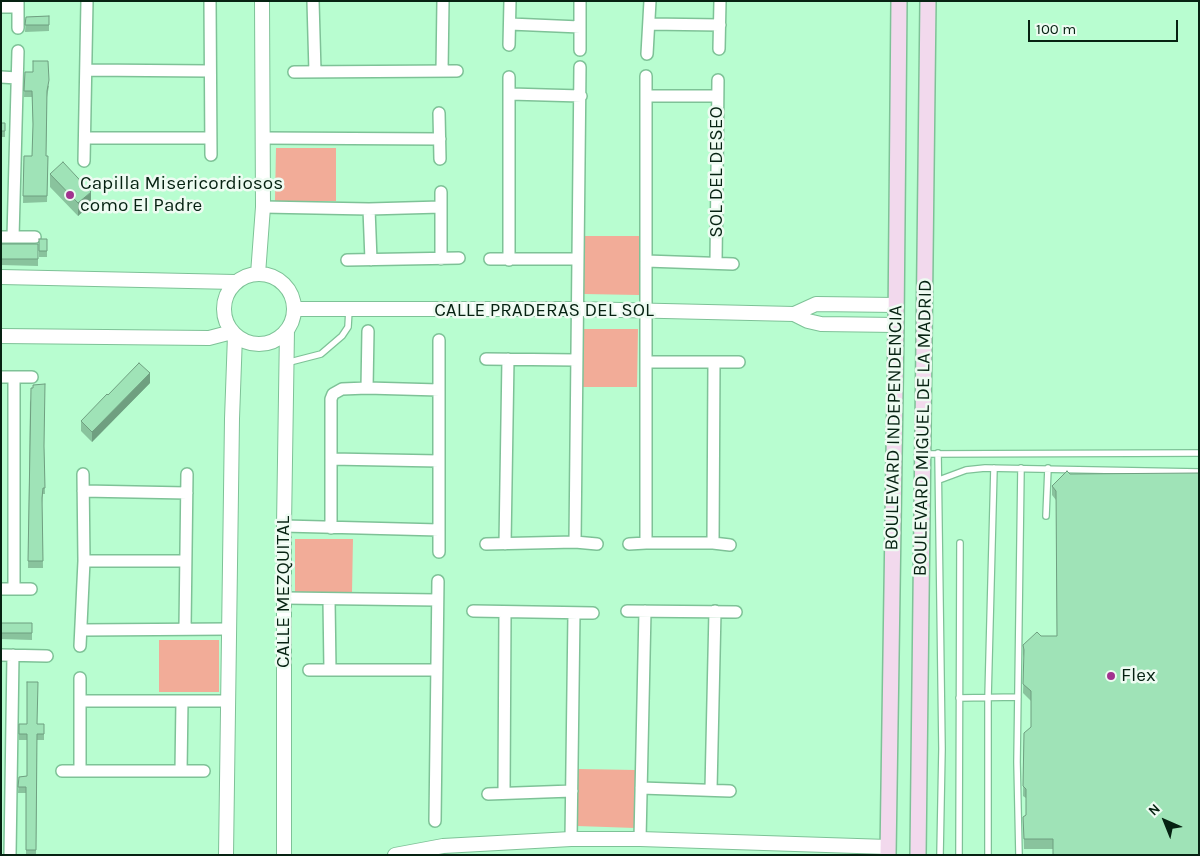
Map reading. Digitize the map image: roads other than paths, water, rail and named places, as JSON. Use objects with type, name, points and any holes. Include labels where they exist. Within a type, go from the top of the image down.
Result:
[{"type":"main road","name":"BOULEVARD INDEPENDENCIA","points":[[888,851],[899,1]]},
{"type":"main road","name":"BOULEVARD MIGUEL DE LA MADRID","points":[[918,855],[931,454],[928,1]]},
{"type":"street","points":[[84,161],[88,1]]},
{"type":"street","points":[[210,1],[211,154]]},
{"type":"street","points":[[258,274],[263,207],[262,1]]},
{"type":"street","points":[[312,1],[315,72]]},
{"type":"street","points":[[442,71],[443,1]]},
{"type":"street","points":[[509,45],[510,1]]},
{"type":"street","points":[[580,1],[580,50]]},
{"type":"street","points":[[647,54],[650,1]]},
{"type":"street","points":[[719,49],[720,1]]},
{"type":"street","points":[[1,7],[18,4],[18,28]]},
{"type":"street","points":[[510,24],[580,27]]},
{"type":"street","points":[[649,24],[720,25]]},
{"type":"street","points":[[13,237],[18,51]]},
{"type":"street","points":[[575,542],[580,66]]},
{"type":"street","points":[[87,70],[209,71]]},
{"type":"street","points":[[294,72],[457,71]]},
{"type":"street","points":[[646,76],[646,543]]},
{"type":"street","points":[[1,77],[17,78]]},
{"type":"street","points":[[508,260],[509,77]]},
{"type":"street","name":"SOL DEL DESEO","points":[[716,263],[718,80]]},
{"type":"street","points":[[510,94],[581,96]]},
{"type":"street","points":[[647,96],[717,96]]},
{"type":"street","points":[[439,114],[440,159]]},
{"type":"street","points":[[85,138],[210,138]]},
{"type":"street","points":[[263,138],[440,140]]},
{"type":"street","points":[[441,192],[441,259]]},
{"type":"street","points":[[263,207],[369,209],[441,207]]},
{"type":"street","points":[[369,209],[371,260]]},
{"type":"street","points":[[1,237],[35,237]]},
{"type":"street","points":[[347,260],[459,258]]},
{"type":"street","points":[[490,259],[577,259]]},
{"type":"street","points":[[646,261],[733,264]]},
{"type":"street","points":[[258,274],[269,275],[279,280],[290,293],[294,310],[287,330],[278,338],[268,343],[256,344],[245,342],[234,334],[226,323],[223,312],[224,301],[228,291],[235,282],[246,276],[258,274]]},
{"type":"street","points":[[1,277],[235,282]]},
{"type":"street","points":[[794,314],[816,304],[896,305]]},
{"type":"street","name":"CALLE PRADERAS DEL SOL","points":[[294,310],[578,309],[794,314]]},
{"type":"street","points":[[794,314],[808,321],[821,324],[896,325]]},
{"type":"street","name":"CALLE MEZQUITAL","points":[[284,855],[284,526],[287,330]]},
{"type":"street","points":[[367,388],[368,331]]},
{"type":"street","points":[[1,336],[209,338],[234,334]]},
{"type":"street","points":[[226,855],[234,334]]},
{"type":"street","points":[[439,340],[439,552]]},
{"type":"street","points":[[486,359],[577,360]]},
{"type":"street","points":[[505,544],[508,360]]},
{"type":"street","points":[[646,362],[739,362]]},
{"type":"street","points":[[714,362],[714,543]]},
{"type":"street","points":[[1,377],[32,376]]},
{"type":"street","points":[[14,377],[14,589]]},
{"type":"street","points":[[331,528],[331,399],[333,394],[342,390],[367,388],[439,390]]},
{"type":"street","points":[[331,459],[439,461]]},
{"type":"street","points":[[80,646],[84,561],[83,474]]},
{"type":"street","points":[[185,628],[187,474]]},
{"type":"street","points":[[83,491],[186,493]]},
{"type":"street","points":[[284,526],[439,530]]},
{"type":"street","points":[[486,544],[575,542],[597,544]]},
{"type":"street","points":[[629,544],[714,543],[730,545]]},
{"type":"street","points":[[84,561],[185,561]]},
{"type":"street","points":[[435,821],[438,581]]},
{"type":"street","points":[[1,589],[30,589]]},
{"type":"street","points":[[285,598],[437,600]]},
{"type":"street","points":[[329,600],[330,670]]},
{"type":"street","points":[[626,611],[736,612]]},
{"type":"street","points":[[640,839],[645,611]]},
{"type":"street","points":[[711,789],[715,611]]},
{"type":"street","points":[[473,612],[593,613]]},
{"type":"street","points":[[504,793],[505,612]]},
{"type":"street","points":[[571,839],[574,613]]},
{"type":"street","points":[[82,630],[229,629]]},
{"type":"street","points":[[10,855],[7,655],[46,656]]},
{"type":"street","points":[[309,670],[437,670]]},
{"type":"street","points":[[80,678],[80,771]]},
{"type":"street","points":[[80,701],[228,701]]},
{"type":"street","points":[[181,771],[182,701]]},
{"type":"street","points":[[62,771],[204,771]]},
{"type":"street","points":[[641,788],[730,791]]},
{"type":"street","points":[[488,794],[572,791]]},
{"type":"street","points":[[395,855],[443,846],[571,839],[640,839],[888,851]]},
{"type":"lane","points":[[286,363],[321,354],[333,345],[348,327],[349,310]]},
{"type":"lane","points":[[940,855],[942,749],[939,480],[931,454],[1199,453]]},
{"type":"lane","points":[[939,480],[966,470],[994,468],[1199,472]]},
{"type":"lane","points":[[988,855],[988,698],[994,468]]},
{"type":"lane","points":[[1019,855],[1017,762],[1021,468]]},
{"type":"lane","points":[[1046,516],[1048,468]]},
{"type":"lane","points":[[959,855],[960,543]]},
{"type":"lane","points":[[959,698],[1018,697]]},
{"type":"place","name":"Capilla Misericordiosos como El Padre","points":[[70,195]]},
{"type":"place","name":"Flex","points":[[1111,676]]}]
